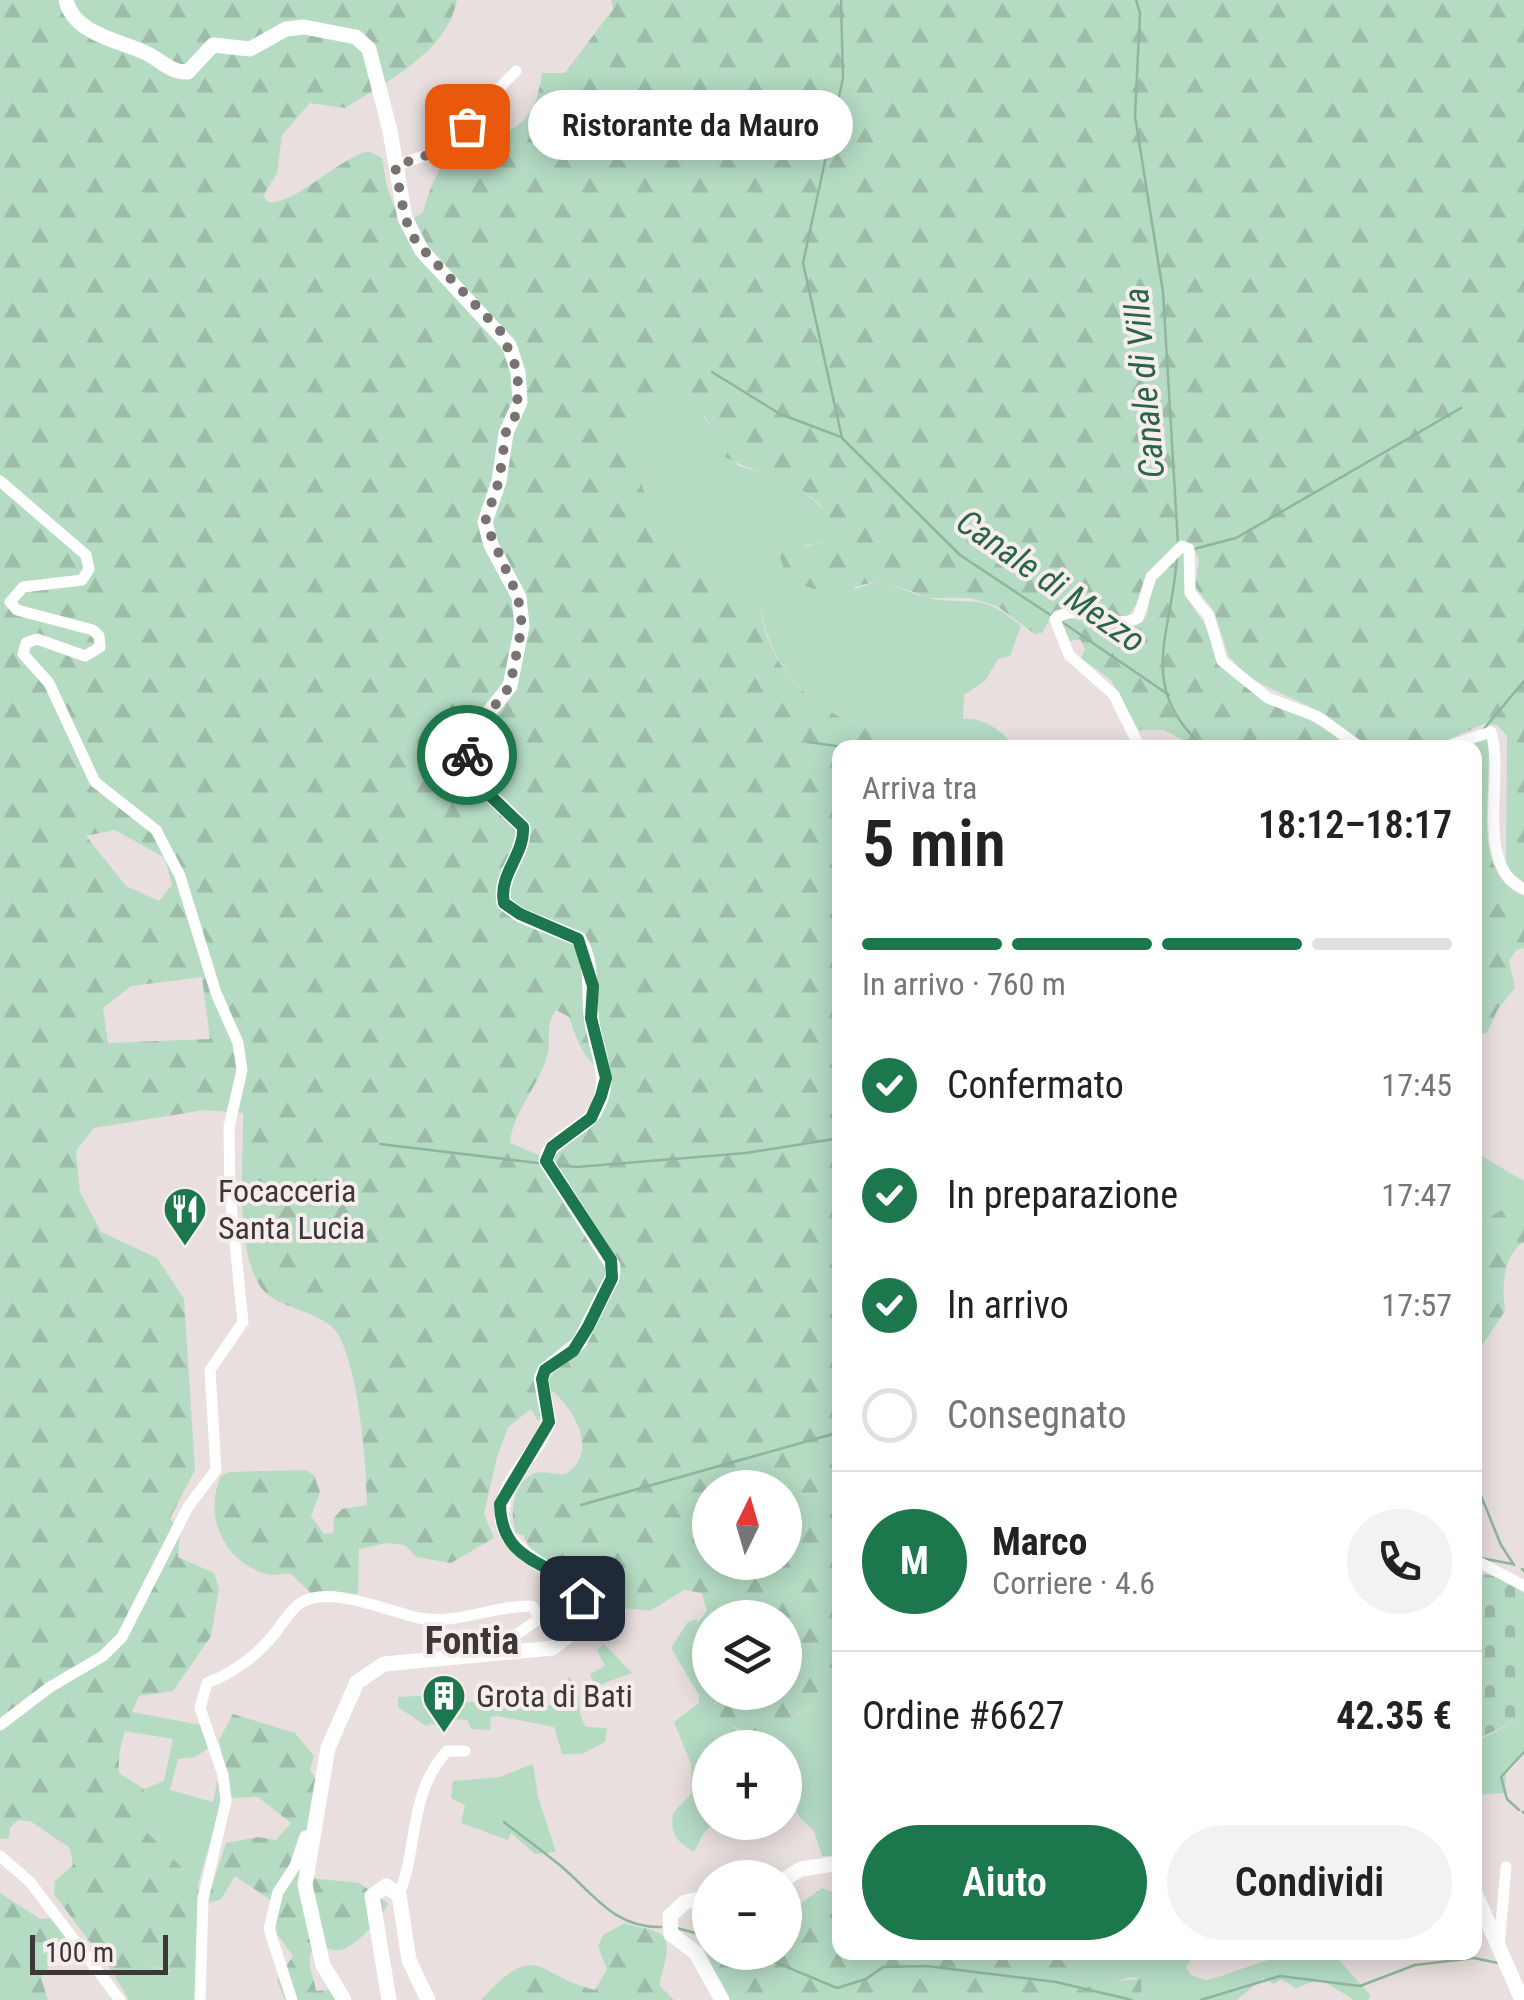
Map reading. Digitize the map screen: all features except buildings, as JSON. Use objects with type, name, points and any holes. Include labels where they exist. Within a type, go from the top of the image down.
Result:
[{"type":"street","points":[[66,0],[69,12],[98,35],[144,52],[180,72],[188,72],[213,45],[250,49],[294,26],[356,37],[373,58],[405,218],[416,242],[501,332],[518,372],[517,413],[506,432],[499,481],[485,522],[518,597],[522,626],[510,686],[472,735],[467,761],[480,786],[523,827],[521,846],[503,884],[504,903],[578,939],[588,960],[591,1018],[606,1078],[591,1118],[552,1147],[546,1161],[613,1266],[612,1278],[578,1343],[545,1370],[542,1379],[549,1422],[504,1492],[500,1516],[516,1546],[543,1570],[576,1585],[565,1605],[538,1615]]},
{"type":"street","points":[[395,166],[454,146],[480,108],[516,71]]},
{"type":"street","points":[[0,480],[86,555],[89,570],[82,580],[23,587],[10,602],[17,610],[93,630],[99,636],[100,647],[85,656],[37,639],[26,643],[23,654],[49,683],[95,782],[156,830],[180,876],[206,966],[242,1058],[230,1127],[231,1213],[243,1322],[238,1336],[212,1362],[216,1470],[188,1507],[122,1637],[104,1656],[50,1687],[0,1725]]},
{"type":"street","points":[[1136,740],[1114,695],[1101,679],[1076,664],[1057,620],[1074,611],[1100,620],[1131,622],[1143,610],[1152,578],[1176,551],[1189,549],[1190,593],[1210,616],[1222,661],[1268,698],[1318,717],[1350,740]]},
{"type":"street","points":[[1467,740],[1492,732],[1500,865],[1514,884],[1524,889]]},
{"type":"street","points":[[1482,1564],[1524,1586]]},
{"type":"street","points":[[200,2000],[203,1899],[226,1801],[223,1775],[202,1716],[200,1697],[207,1683],[234,1671],[258,1652],[299,1604],[320,1597],[422,1618],[486,1616],[510,1605],[532,1606],[538,1615]]},
{"type":"street","points":[[344,2000],[323,1965],[306,1900],[312,1838],[332,1734],[364,1674],[384,1664],[520,1653],[563,1642],[578,1623],[565,1605]]},
{"type":"street","points":[[520,1653],[518,1648],[494,1650],[536,1621],[538,1615]]},
{"type":"street","points":[[428,2000],[409,1960],[399,1896],[410,1868],[423,1783],[447,1752],[465,1751]]},
{"type":"street","points":[[292,2000],[273,1943],[271,1913],[305,1836],[312,1838]]},
{"type":"street","points":[[0,1856],[30,1882],[120,2000]]},
{"type":"street","points":[[802,1869],[832,1864]]},
{"type":"street","points":[[1499,1946],[1506,1867]]},
{"type":"street","points":[[389,2000],[372,1896],[386,1886],[399,1896]]},
{"type":"street","points":[[692,1901],[670,1916],[669,1928],[674,1939],[692,1954]]},
{"type":"street","points":[[1482,1908],[1522,2000]]},
{"type":"street","points":[[708,1970],[722,2000]]},
{"type":"green space","points":[[0,0],[457,0],[441,35],[396,76],[345,108],[310,103],[282,135],[277,173],[263,196],[268,202],[290,197],[368,151],[382,158],[387,187],[402,227],[423,212],[439,171],[463,143],[487,124],[504,133],[527,116],[536,101],[542,73],[565,73],[613,9],[611,0],[1524,0],[1524,882],[1510,872],[1506,862],[1507,736],[1497,725],[1484,724],[1447,740],[1360,740],[1325,714],[1247,677],[1228,655],[1214,611],[1195,587],[1199,559],[1191,543],[1178,543],[1127,618],[1068,607],[1054,611],[1042,633],[1035,634],[997,606],[970,598],[929,598],[880,580],[831,594],[788,581],[779,554],[829,540],[829,514],[814,499],[787,482],[717,452],[709,423],[692,408],[671,401],[650,414],[634,435],[642,486],[652,510],[690,548],[701,573],[761,606],[770,644],[803,690],[834,714],[891,740],[832,740],[832,1694],[796,1714],[791,1730],[740,1730],[712,1712],[802,1710],[802,1600],[704,1600],[702,1593],[684,1590],[650,1611],[598,1605],[585,1585],[532,1552],[514,1526],[517,1492],[526,1479],[537,1473],[566,1474],[581,1455],[581,1433],[554,1392],[548,1393],[543,1418],[537,1420],[531,1409],[508,1427],[484,1514],[494,1538],[451,1563],[416,1557],[405,1545],[386,1543],[359,1549],[358,1594],[311,1593],[291,1574],[266,1574],[239,1559],[216,1522],[216,1491],[221,1476],[229,1472],[305,1470],[314,1475],[320,1492],[311,1516],[324,1534],[333,1533],[334,1518],[342,1509],[367,1505],[365,1465],[354,1384],[341,1340],[324,1321],[266,1293],[252,1269],[243,1226],[243,1113],[204,1110],[94,1128],[76,1151],[80,1192],[101,1232],[157,1258],[184,1299],[195,1470],[170,1518],[180,1533],[178,1557],[214,1573],[219,1589],[211,1636],[173,1691],[139,1696],[122,1743],[119,1773],[144,1789],[140,1825],[198,1884],[200,1953],[181,1973],[148,1965],[113,1973],[54,1894],[55,1881],[73,1865],[70,1848],[30,1821],[18,1820],[10,1828],[9,1838],[0,1839]],"holes":[[[115,830],[165,858],[172,885],[159,901],[126,886],[86,836]],[[202,977],[210,1039],[108,1043],[103,1008],[131,986]],[[556,1010],[569,1017],[584,1053],[612,1081],[599,1116],[551,1160],[510,1143],[516,1120],[547,1056],[552,1016]]]},
{"type":"green space","points":[[671,401],[697,407],[738,466],[790,480],[829,514],[829,540],[804,546],[856,589],[880,580],[926,598],[979,602],[1021,626],[1010,656],[998,659],[985,681],[964,695],[963,719],[982,721],[1008,740],[891,740],[834,713],[803,690],[771,645],[761,606],[701,573],[690,548],[652,510],[642,486],[634,435],[650,414]]},
{"type":"green space","points":[[1182,552],[1185,554],[1185,595],[1205,625],[1219,665],[1342,740],[1183,740],[1164,730],[1139,730],[1111,680],[1081,658],[1085,649],[1080,639],[1066,642],[1059,626],[1069,615],[1100,624],[1137,625],[1147,615],[1153,581]]},
{"type":"green space","points":[[1487,738],[1489,758],[1489,848],[1495,868],[1506,884],[1524,896],[1524,948],[1516,950],[1509,961],[1515,988],[1498,1009],[1487,1033],[1482,1033],[1482,740]]},
{"type":"green space","points":[[1482,1156],[1524,1181],[1524,1195],[1482,1222]]},
{"type":"green space","points":[[1524,1195],[1524,1242],[1508,1264],[1505,1311],[1482,1346],[1482,1222]]},
{"type":"green space","points":[[1482,1574],[1502,1578],[1524,1593],[1524,1717],[1482,1737]]},
{"type":"green space","points":[[692,1621],[692,1683],[671,1648]]},
{"type":"green space","points":[[604,1644],[632,1673],[596,1686],[590,1674],[605,1666],[597,1650]]},
{"type":"green space","points":[[569,1677],[586,1727],[607,1728],[605,1742],[582,1754],[562,1754],[554,1727],[497,1716],[491,1717],[490,1730],[471,1729],[467,1720],[444,1719],[441,1728],[432,1723],[426,1726],[398,1707],[398,1697],[439,1695],[443,1705],[449,1706],[478,1701],[566,1705],[562,1688]]},
{"type":"green space","points":[[832,1694],[832,1856],[822,1856],[814,1831],[802,1820],[802,1730],[791,1730],[796,1715]]},
{"type":"green space","points":[[692,1708],[718,1710],[737,1730],[692,1730],[692,1793],[691,1764],[674,1722]]},
{"type":"green space","points":[[132,1712],[201,1725],[210,1747],[195,1757],[178,1759],[170,1790],[213,1802],[217,1782],[221,1783],[222,1801],[198,1884],[140,1825],[144,1789],[164,1781],[173,1739],[124,1731]]},
{"type":"green space","points":[[233,1714],[295,1733],[314,1756],[310,1770],[318,1795],[302,1851],[300,1877],[359,1883],[388,1903],[375,1923],[353,1944],[340,1950],[315,1946],[310,1962],[316,1991],[331,1990],[338,2000],[285,2000],[277,1980],[293,1956],[277,1934],[275,1903],[235,1876],[221,1899],[206,1904],[226,1843],[258,1837],[276,1840],[291,1823],[258,1797],[232,1798],[219,1740]]},
{"type":"green space","points":[[1524,1717],[1524,1754],[1506,1769],[1505,1793],[1482,1795],[1482,1738]]},
{"type":"green space","points":[[533,1764],[538,1797],[556,1852],[535,1854],[511,1833],[508,1840],[461,1823],[465,1805],[451,1798],[453,1781],[500,1777]]},
{"type":"green space","points":[[692,1793],[692,1840],[700,1840],[694,1852],[674,1832],[673,1813]]},
{"type":"green space","points":[[822,1888],[832,1892],[832,1960],[1070,1960],[1073,1986],[1081,1990],[1098,1983],[1141,1979],[1142,2000],[728,2000],[714,1970],[802,1970],[802,1903]]},
{"type":"green space","points":[[0,1893],[40,1919],[52,1918],[68,1939],[41,1978],[48,2000],[0,2000]]},
{"type":"green space","points":[[625,1923],[653,1930],[663,1937],[667,1950],[660,1986],[674,2000],[481,2000],[500,1981],[526,1965],[595,1990],[607,1969],[598,1946],[603,1935]]},
{"type":"green space","points":[[200,1953],[197,2000],[129,2000],[113,1973],[148,1965],[169,1972]]},
{"type":"green space","points":[[1070,1960],[1188,1960],[1186,1968],[1191,1975],[1206,1980],[1268,1960],[1339,1960],[1370,1995],[1369,2000],[1354,2000],[1320,1979],[1296,1988],[1281,1979],[1274,1984],[1263,1978],[1237,2000],[1142,2000],[1140,1979],[1132,1977],[1081,1990],[1073,1986]]},
{"type":"waterway","name":"Canale di Mezzo","points":[[841,0],[843,78],[803,263],[842,438],[960,555],[1052,616]]},
{"type":"waterway","name":"Canale di Villa","points":[[1136,0],[1140,13],[1135,116],[1163,292],[1178,544]]},
{"type":"waterway","name":"Canale di Villa","points":[[712,372],[780,414],[841,437]]},
{"type":"waterway","points":[[1194,549],[1236,538],[1461,408]]},
{"type":"waterway","name":"Canale di Villa","points":[[1177,557],[1165,635],[1164,682],[1170,704],[1197,740]]},
{"type":"waterway","name":"Canale di Mezzo","points":[[1059,620],[1169,695]]},
{"type":"waterway","points":[[1483,730],[1524,681]]},
{"type":"waterway","points":[[808,742],[832,745]]},
{"type":"waterway","points":[[558,1165],[577,1167],[746,1153],[832,1139]]},
{"type":"waterway","points":[[380,1144],[538,1163]]},
{"type":"waterway","points":[[581,1505],[832,1434]]},
{"type":"waterway","points":[[1482,1498],[1501,1545],[1514,1565]]},
{"type":"waterway","points":[[1482,1558],[1512,1564]]},
{"type":"waterway","points":[[1519,1810],[1507,1799],[1501,1777],[1524,1752]]},
{"type":"waterway","points":[[504,1822],[617,1916],[661,1927]]},
{"type":"waterway","points":[[677,1928],[692,1932]]},
{"type":"waterway","points":[[1201,2000],[1280,1976],[1360,1986],[1415,1965],[1457,1960]]},
{"type":"waterway","points":[[1482,1960],[1498,1963]]},
{"type":"waterway","points":[[794,1970],[837,1988],[866,1979],[883,1967],[926,1966],[1056,1982],[1132,2000]]},
{"type":"way so far","points":[[467,126],[454,146],[395,166],[405,218],[416,242],[501,332],[518,372],[520,402],[506,432],[499,481],[485,522],[486,532],[522,608],[522,626],[510,686],[500,704],[472,735],[467,755]]},
{"type":"place","name":"Ristorante da Mauro","points":[[467,126]]},
{"type":"place","name":"Focacceria Santa Lucia","points":[[185,1247]]},
{"type":"place","name":"Grota di Bati","points":[[444,1734]]},
{"type":"district","name":"Fontia","points":[[472,1641]]},
{"type":"route","points":[[467,755],[480,786],[523,827],[521,846],[503,884],[504,903],[520,914],[564,930],[584,948],[593,986],[591,1018],[606,1078],[591,1118],[552,1147],[546,1161],[571,1205],[611,1260],[612,1278],[573,1351],[545,1370],[542,1379],[549,1422],[500,1504],[506,1533],[524,1556],[576,1585],[582,1598]]}]
